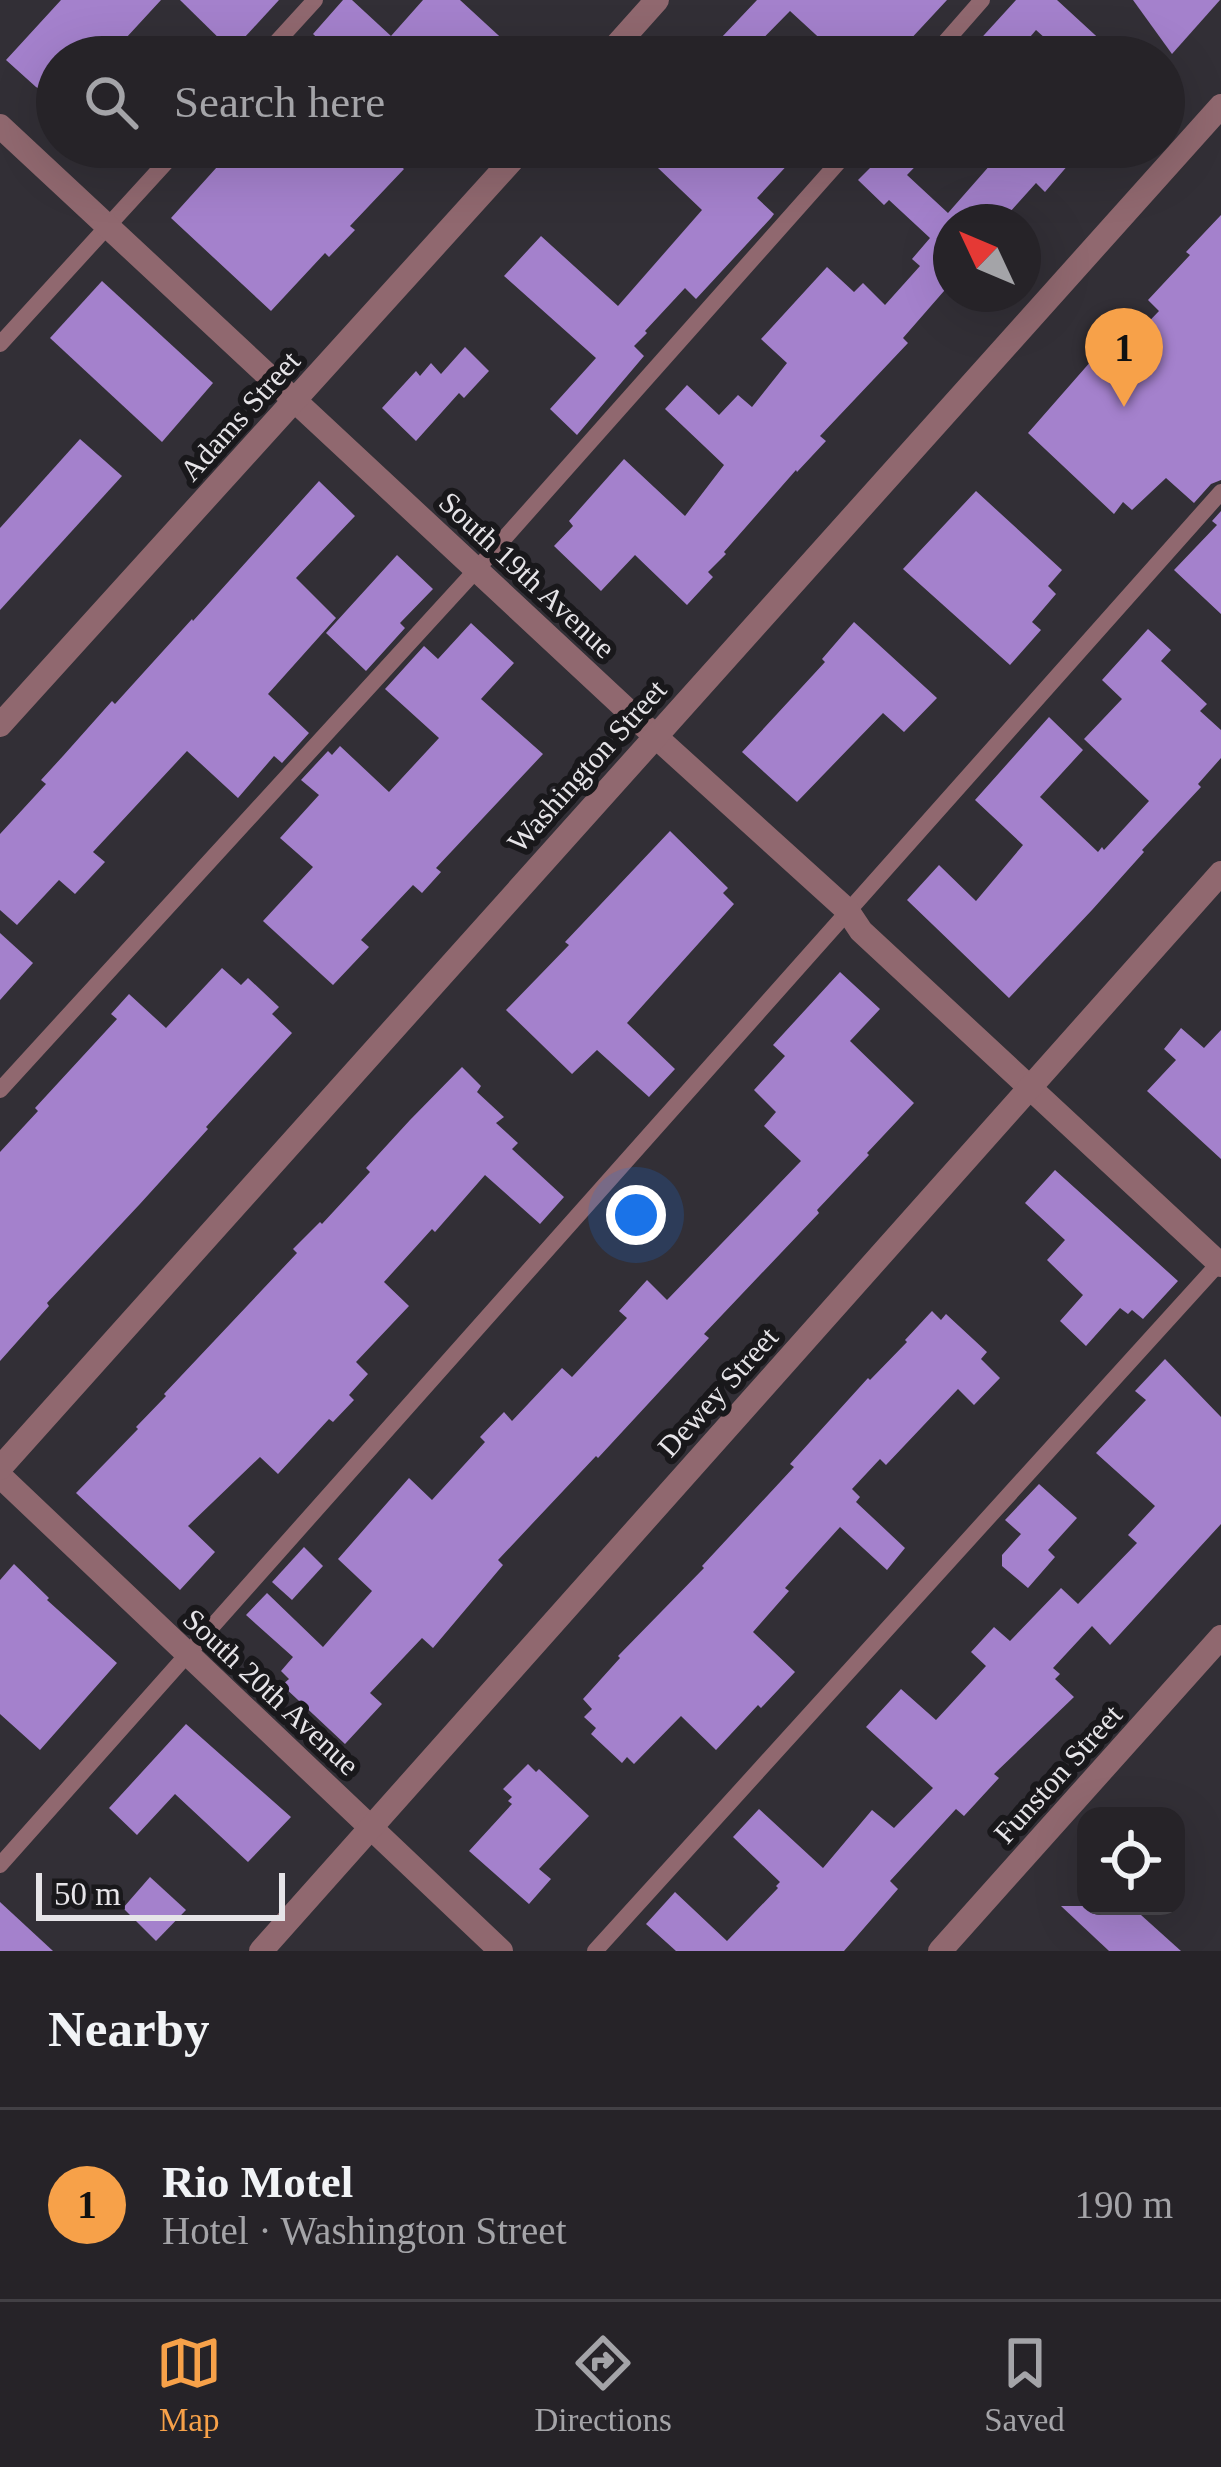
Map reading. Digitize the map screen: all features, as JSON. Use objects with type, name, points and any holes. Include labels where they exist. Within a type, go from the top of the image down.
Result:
[{"type":"street","points":[[625,36],[658,0]]},
{"type":"street","name":"Washington Street","points":[[1185,146],[1221,106]]},
{"type":"street","name":"South 19th Avenue","points":[[0,126],[36,159]]},
{"type":"street","name":"South 19th Avenue","points":[[45,168],[847,910],[861,931],[1220,1263]]},
{"type":"street","name":"Adams Street","points":[[0,725],[505,168]]},
{"type":"street","name":"Washington Street","points":[[0,1472],[1165,168]]},
{"type":"street","name":"Dewey Street","points":[[261,1951],[1221,873]]},
{"type":"street","name":"South 20th Avenue","points":[[0,1472],[501,1951]]},
{"type":"street","name":"Funston Street","points":[[940,1951],[1221,1637]]},
{"type":"lane","points":[[282,36],[315,0]]},
{"type":"lane","points":[[950,36],[982,0]]},
{"type":"lane","points":[[0,344],[161,168]]},
{"type":"lane","points":[[0,1090],[477,569],[833,168]]},
{"type":"lane","points":[[0,1865],[1221,492]]},
{"type":"lane","points":[[595,1951],[1220,1263]]},
{"type":"building","points":[[61,0],[161,0],[128,36],[36,36],[36,87],[6,60]]},
{"type":"building","points":[[180,0],[279,0],[246,36],[217,36]]},
{"type":"building","points":[[343,0],[352,0],[391,36],[315,36]]},
{"type":"building","points":[[423,0],[460,0],[499,36],[391,36]]},
{"type":"building","points":[[757,0],[947,0],[914,36],[817,36],[790,11],[766,36],[723,36]]},
{"type":"building","points":[[1016,0],[1057,0],[1096,36],[1043,36],[1036,30],[1031,36],[983,36]]},
{"type":"building","points":[[1133,0],[1220,0],[1185,39],[1159,36]]},
{"type":"building","points":[[216,168],[404,169],[350,226],[355,230],[329,257],[325,253],[271,311],[171,218]]},
{"type":"building","points":[[658,168],[785,168],[757,198],[774,214],[771,218],[696,299],[685,288],[645,331],[634,346],[644,356],[577,435],[550,409],[596,358],[504,276],[541,236],[618,306],[702,210]]},
{"type":"building","points":[[870,168],[914,168],[907,175],[938,204],[933,204],[933,304],[903,338],[908,343],[820,436],[826,441],[724,552],[708,572],[713,577],[687,605],[635,555],[601,591],[554,546],[573,526],[569,521],[624,459],[685,516],[724,465],[665,409],[687,385],[719,415],[738,395],[752,407],[787,363],[761,339],[827,267],[854,292],[863,283],[885,305],[920,266],[912,259],[930,238],[889,200],[884,205],[858,180]]},
{"type":"building","points":[[988,168],[1066,168],[1045,192],[1036,183],[1017,204],[956,204]]},
{"type":"building","points":[[1221,215],[1221,480],[1194,503],[1166,478],[1132,510],[1123,502],[1114,514],[1028,433],[1099,352],[1110,362],[1159,311],[1148,300]]},
{"type":"building","points":[[102,281],[213,383],[162,442],[50,338]]},
{"type":"building","points":[[465,347],[489,371],[464,398],[459,393],[416,441],[382,408],[416,371],[420,376],[431,363],[441,374]]},
{"type":"building","points":[[80,439],[122,476],[0,610],[0,528]]},
{"type":"building","points":[[319,481],[355,516],[296,578],[336,618],[268,694],[309,733],[282,763],[274,756],[238,798],[187,751],[93,852],[105,862],[75,894],[59,880],[17,925],[0,910],[0,834],[112,701],[115,704]]},
{"type":"building","points":[[976,491],[1062,570],[1048,586],[1056,594],[1032,622],[1041,630],[1010,665],[903,569]]},
{"type":"building","points":[[1221,511],[1221,614],[1174,570],[1217,525],[1212,521]]},
{"type":"building","points":[[397,555],[433,589],[400,623],[405,628],[366,671],[326,633]]},
{"type":"building","points":[[854,622],[937,698],[904,732],[883,713],[797,802],[742,752],[825,662],[822,659]]},
{"type":"building","points":[[471,623],[514,663],[481,699],[543,754],[436,868],[441,872],[422,893],[413,885],[361,940],[369,947],[333,985],[263,921],[313,867],[280,838],[319,795],[301,780],[328,751],[332,755],[340,746],[389,792],[439,738],[385,689],[424,646],[438,659]]},
{"type":"building","points":[[1148,629],[1171,650],[1161,661],[1207,704],[1200,711],[1221,730],[1221,758],[1144,852],[1009,998],[907,900],[939,865],[976,901],[1023,845],[975,800],[1049,717],[1083,750],[1040,797],[1098,852],[1149,801],[1084,739],[1122,699],[1102,680]]},
{"type":"building","points":[[670,831],[728,888],[723,893],[734,904],[627,1023],[675,1069],[649,1097],[597,1050],[572,1074],[506,1010]]},
{"type":"building","points":[[0,933],[33,963],[0,1000]]},
{"type":"building","points":[[222,968],[241,985],[248,978],[279,1007],[272,1014],[292,1033],[0,1361],[0,1152],[117,1019],[111,1014],[129,994],[166,1028]]},
{"type":"building","points":[[840,972],[880,1009],[850,1041],[914,1103],[819,1213],[704,1334],[709,1338],[498,1560],[503,1565],[433,1648],[422,1638],[370,1693],[382,1704],[345,1744],[282,1685],[289,1679],[281,1671],[293,1657],[246,1615],[267,1593],[323,1647],[372,1591],[338,1559],[409,1478],[432,1500],[485,1442],[480,1437],[504,1412],[512,1421],[562,1368],[572,1377],[627,1318],[619,1311],[647,1280],[667,1300],[801,1161],[764,1126],[776,1112],[754,1090],[785,1056],[773,1045]]},
{"type":"building","points":[[1181,1028],[1204,1048],[1221,1030],[1221,1159],[1147,1091],[1176,1060],[1164,1049]]},
{"type":"building","points":[[462,1067],[481,1086],[477,1092],[504,1117],[496,1123],[518,1143],[512,1149],[564,1197],[540,1224],[485,1175],[435,1232],[432,1229],[384,1282],[409,1306],[356,1362],[368,1374],[349,1395],[354,1400],[333,1422],[329,1419],[278,1474],[260,1457],[188,1526],[215,1552],[180,1590],[76,1493]]},
{"type":"building","points":[[1055,1170],[1178,1281],[1143,1319],[1120,1308],[1086,1346],[1060,1321],[1083,1295],[1047,1260],[1065,1240],[1025,1203]]},
{"type":"building","points":[[932,1311],[941,1320],[946,1314],[987,1352],[981,1359],[1000,1378],[974,1405],[958,1389],[886,1465],[880,1459],[852,1489],[860,1497],[856,1502],[905,1548],[887,1570],[840,1527],[753,1632],[795,1672],[716,1750],[681,1716],[634,1764],[627,1757],[622,1763],[591,1734],[596,1728],[584,1717],[592,1709],[583,1699]]},
{"type":"building","points":[[1165,1359],[1221,1417],[1221,1524],[1110,1645],[1092,1626],[1053,1668],[1060,1674],[1055,1679],[1074,1697],[994,1774],[999,1778],[964,1816],[956,1809],[890,1881],[898,1889],[844,1951],[676,1951],[646,1924],[675,1892],[727,1941],[778,1888],[780,1882],[733,1837],[759,1809],[823,1868],[872,1810],[894,1828],[933,1788],[866,1727],[901,1689],[936,1720],[986,1666],[971,1652],[994,1627],[1010,1641],[1061,1588],[1078,1604],[1137,1543],[1128,1535],[1155,1506],[1096,1453],[1146,1400],[1135,1391]]},
{"type":"building","points":[[1039,1484],[1077,1518],[1048,1550],[1055,1557],[1028,1588],[1002,1566],[1002,1555],[1021,1534],[1005,1520]]},
{"type":"building","points":[[304,1547],[323,1566],[292,1600],[272,1582]]},
{"type":"building","points":[[14,1564],[117,1663],[40,1750],[0,1714],[0,1580]]},
{"type":"building","points":[[186,1724],[291,1817],[248,1862],[175,1794],[137,1835],[109,1808]]},
{"type":"building","points":[[528,1764],[589,1816],[539,1869],[551,1879],[529,1904],[469,1851],[512,1804],[508,1801],[512,1797],[503,1789]]},
{"type":"building","points":[[150,1877],[186,1910],[156,1941],[123,1908]]},
{"type":"building","points":[[0,1902],[53,1951],[0,1951]]},
{"type":"building","points":[[1061,1906],[1077,1906],[1077,1915],[1141,1915],[1181,1951],[1109,1951]]},
{"type":"place","name":"Rio Motel","points":[[1124,407]]}]
